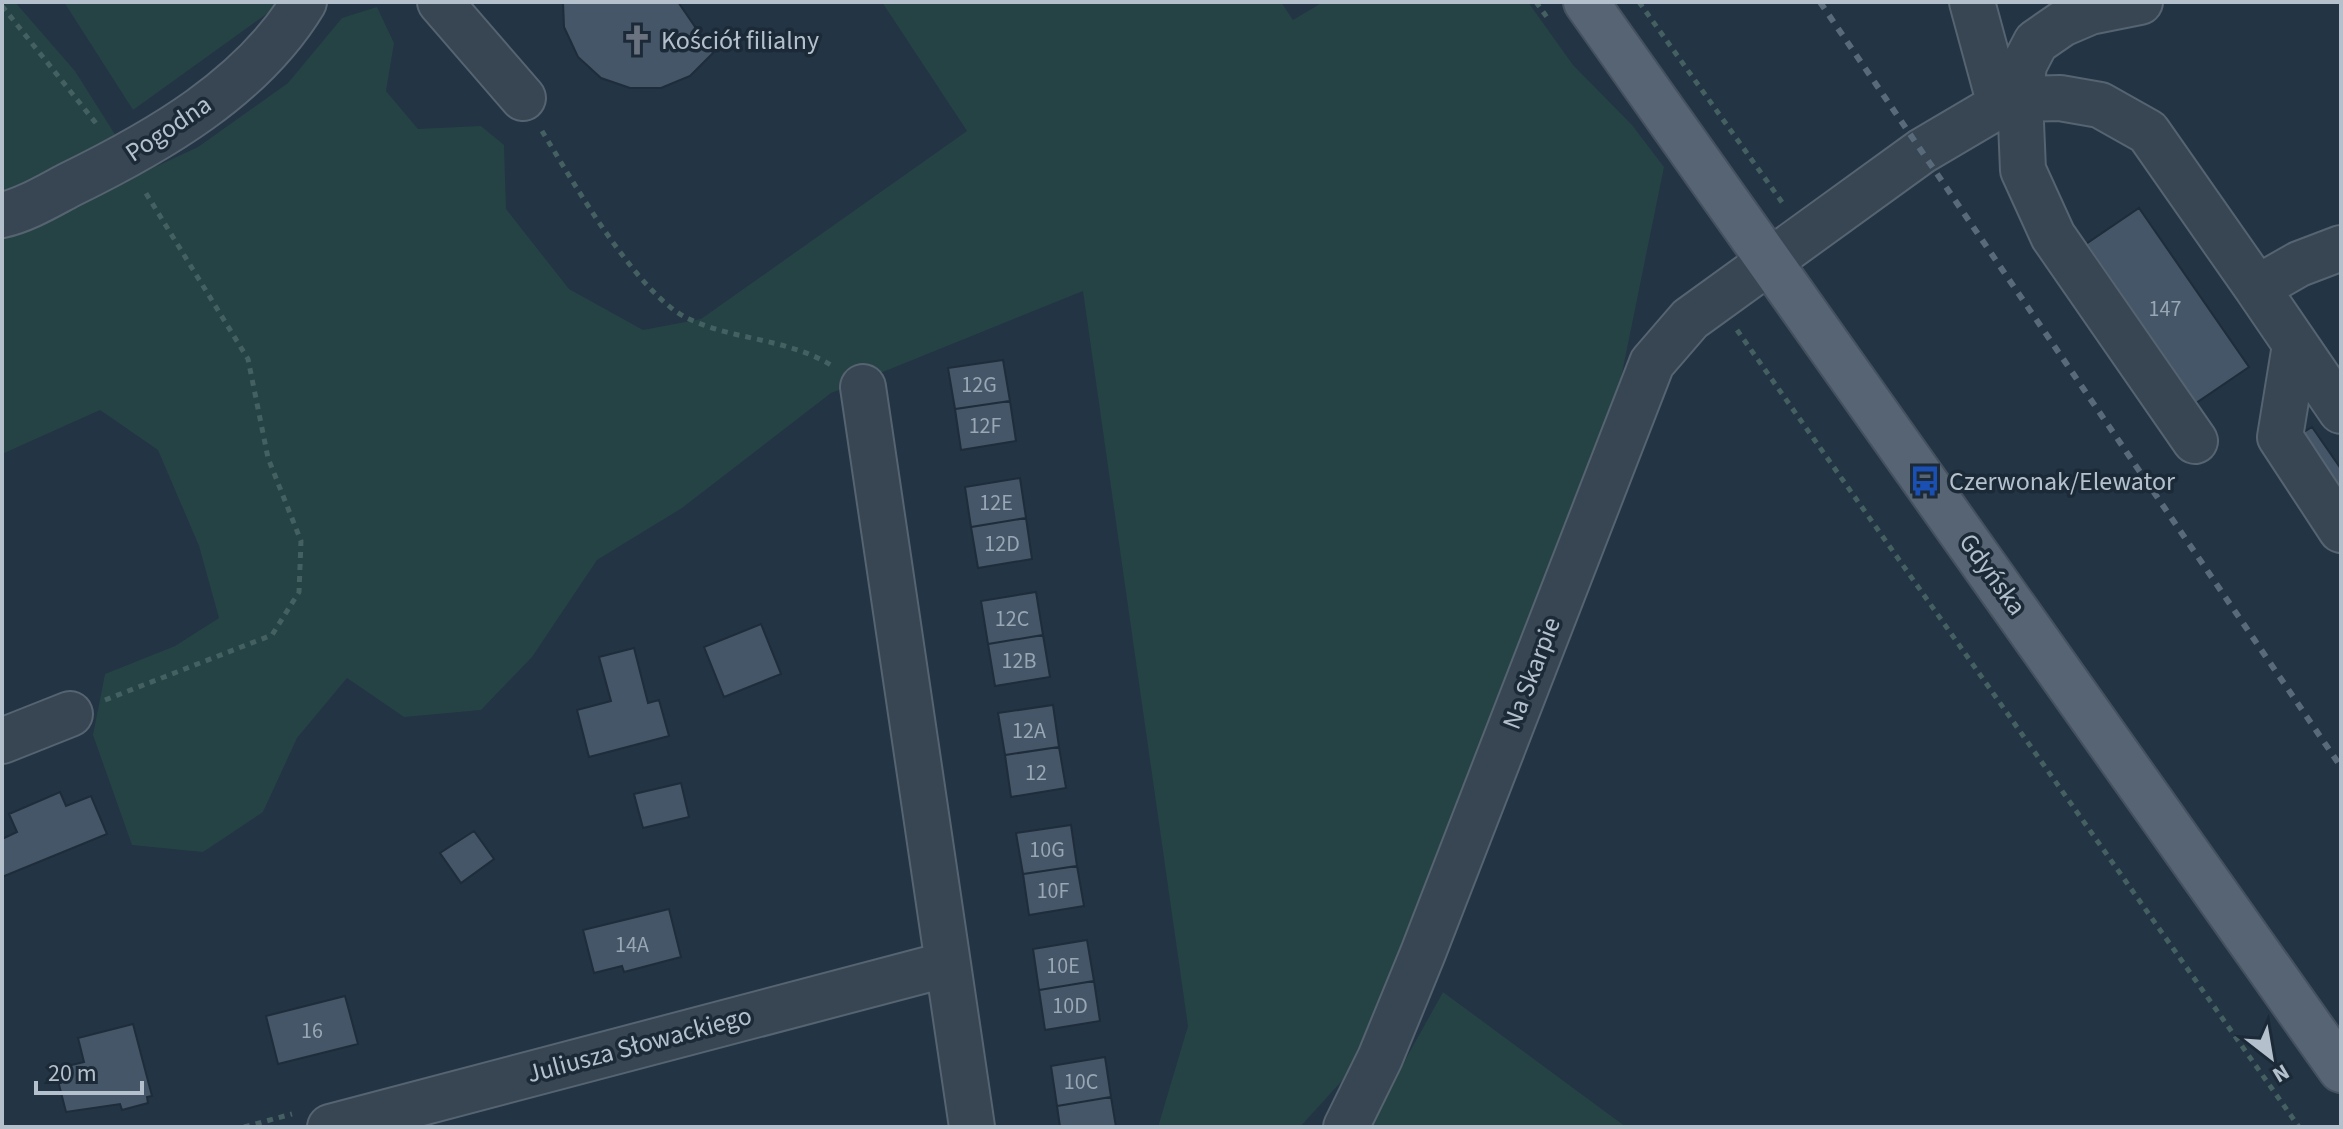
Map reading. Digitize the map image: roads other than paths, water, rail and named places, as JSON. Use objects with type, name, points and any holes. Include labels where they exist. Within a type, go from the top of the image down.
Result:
[{"type":"main road","name":"Gdyńska","points":[[1586,2],[1925,481],[2027,619],[2341,1070]]},
{"type":"street","name":"Pogodna","points":[[2,215],[124,158],[164,134],[241,78],[286,32],[304,2]]},
{"type":"street","points":[[440,2],[523,98]]},
{"type":"street","points":[[1972,2],[2010,102],[2023,170],[2053,236],[2195,441]]},
{"type":"street","points":[[2010,102],[2036,42],[2062,24],[2090,12],[2140,2]]},
{"type":"street","points":[[2010,102],[2060,98],[2100,105],[2148,132],[2341,411]]},
{"type":"street","name":"Na Skarpie","points":[[1346,1127],[1380,1058],[1423,953],[1652,363],[1690,319],[1922,151],[2010,102]]},
{"type":"street","points":[[2257,288],[2299,264],[2341,248]]},
{"type":"street","points":[[2295,345],[2280,437],[2341,530]]},
{"type":"street","points":[[863,387],[972,1127]]},
{"type":"street","points":[[2,741],[70,714]]},
{"type":"street","name":"Juliusza Słowackiego","points":[[330,1127],[948,964]]},
{"type":"railway","points":[[1820,2],[2341,767]]},
{"type":"place","name":"Kościół filialny","points":[[637,40]]},
{"type":"place","name":"Czerwonak/Elewator","points":[[1925,481]]}]
